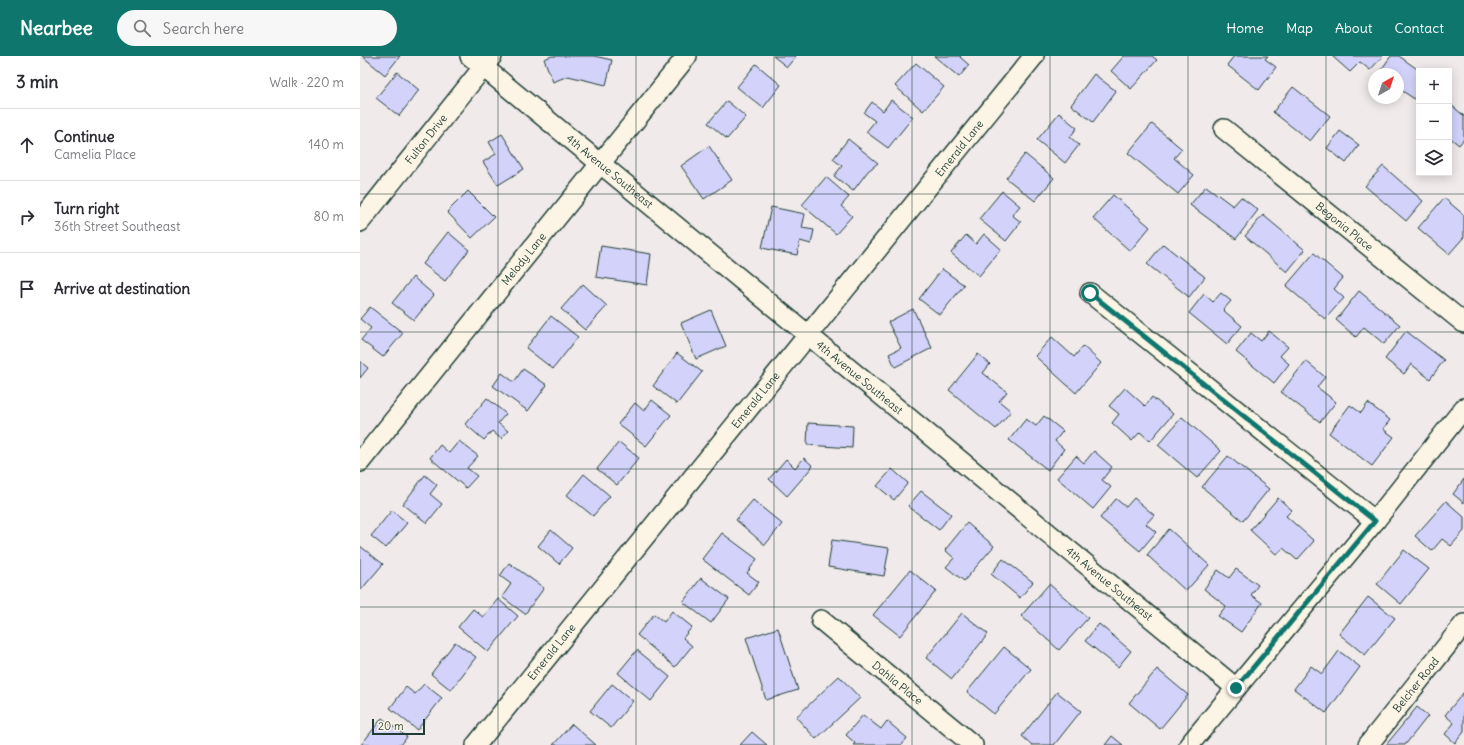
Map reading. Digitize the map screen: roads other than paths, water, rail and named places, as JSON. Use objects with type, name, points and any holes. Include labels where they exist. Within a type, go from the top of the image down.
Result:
[{"type":"street","name":"Melody Lane","points":[[360,462],[687,56]]},
{"type":"street","name":"Emerald Lane","points":[[476,745],[1034,56]]},
{"type":"street","name":"4th Avenue Southeast","points":[[482,60],[600,163],[1236,688]]},
{"type":"street","name":"Fulton Drive","points":[[360,222],[482,60]]},
{"type":"street","name":"Begonia Place","points":[[1224,129],[1464,323]]},
{"type":"street","points":[[1090,293],[1375,521]]},
{"type":"street","points":[[1189,745],[1375,521],[1464,408]]},
{"type":"street","name":"Dahlia Place","points":[[821,620],[974,745]]},
{"type":"street","name":"Belcher Road","points":[[1368,745],[1464,624]]}]
